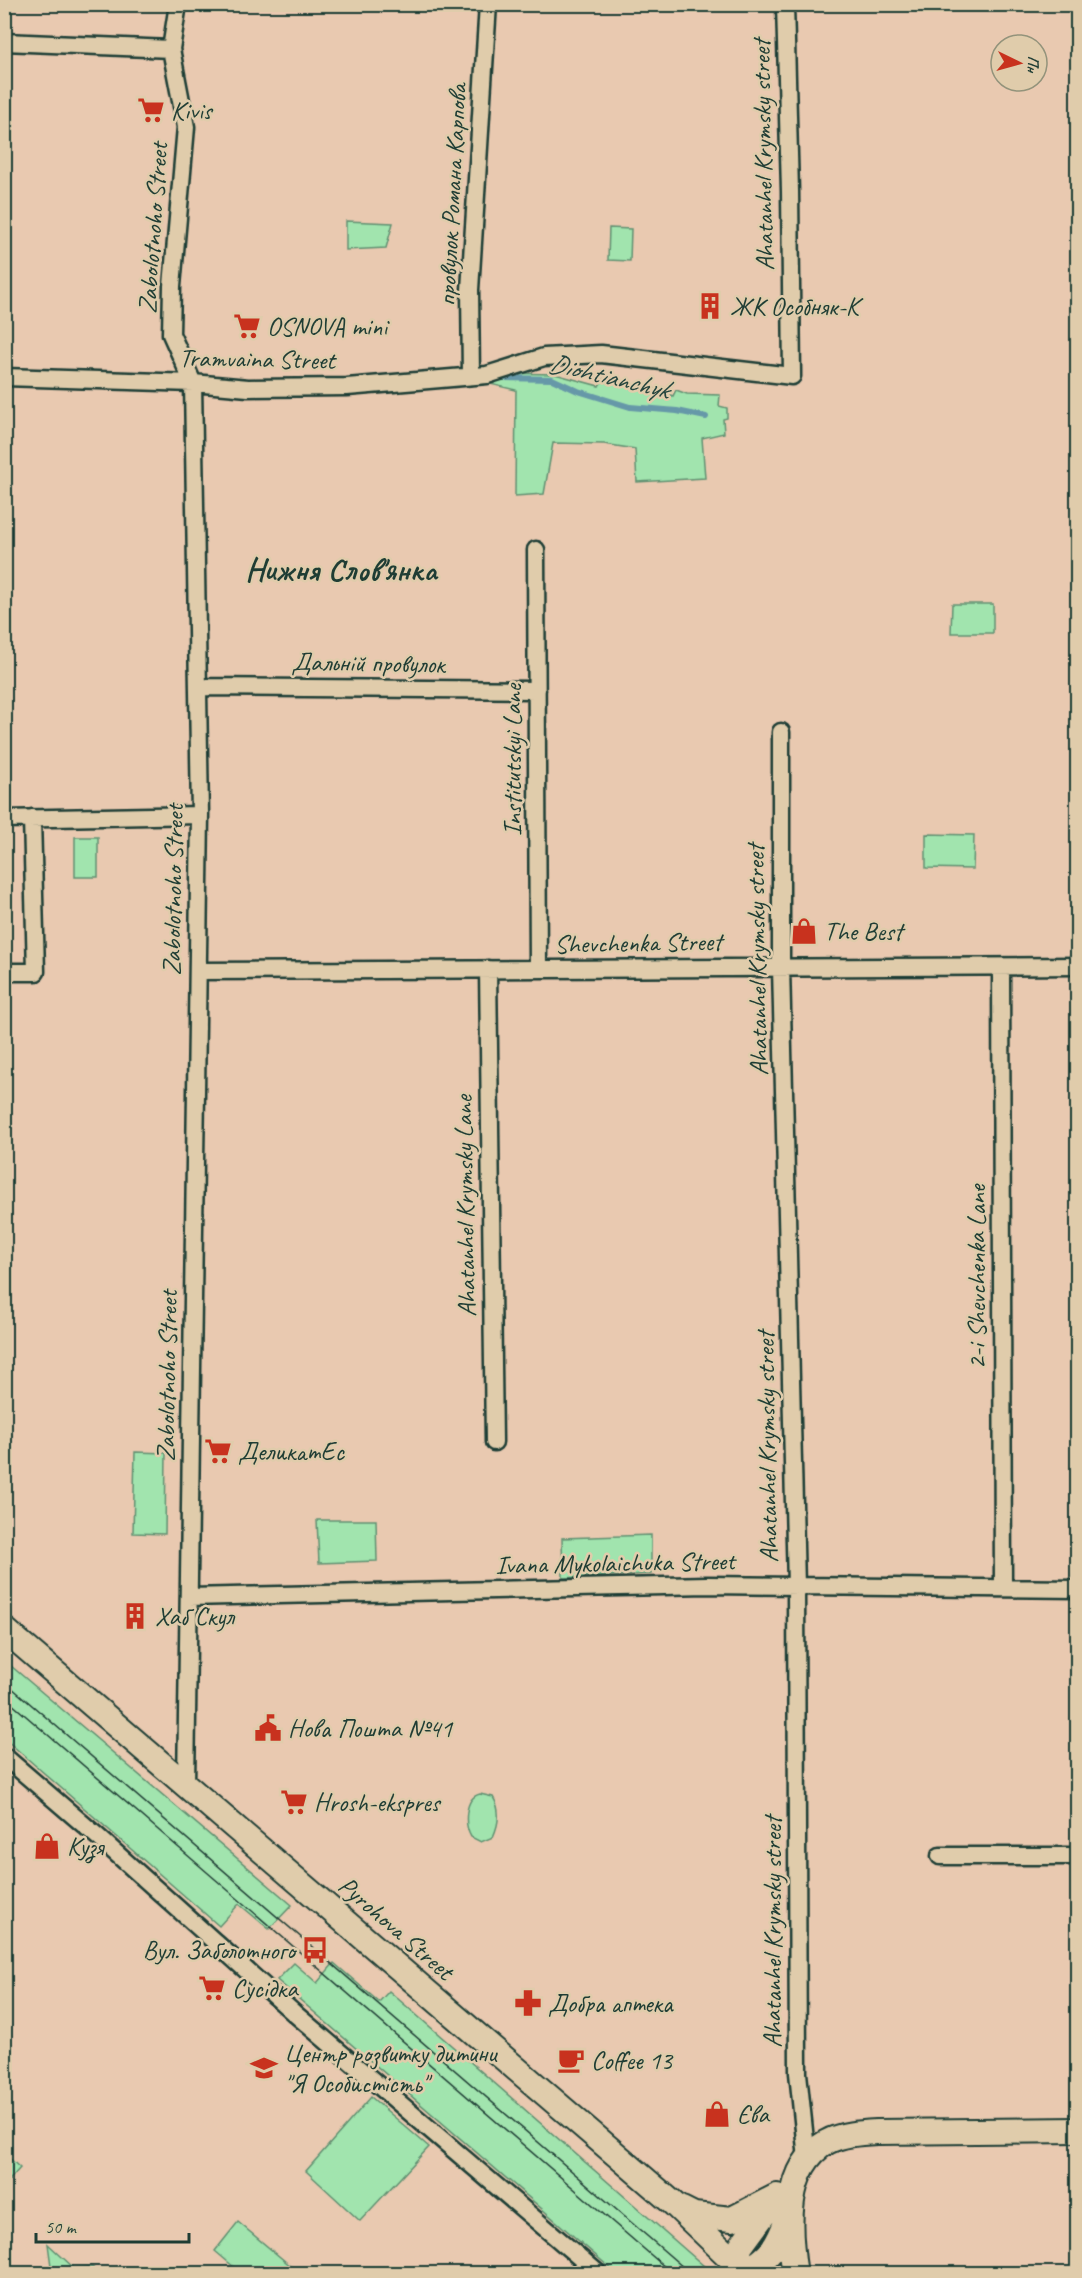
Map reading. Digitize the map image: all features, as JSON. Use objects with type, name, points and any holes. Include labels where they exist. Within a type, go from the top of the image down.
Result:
[{"type":"main road","name":"Pyrohova Street","points":[[4,1629],[675,2205],[743,2270]]},
{"type":"main road","points":[[743,2270],[740,2247],[784,2203],[802,2168],[827,2143],[849,2134],[877,2132],[1077,2130]]},
{"type":"main road","points":[[675,2205],[694,2215],[732,2219],[784,2203]]},
{"type":"main road","points":[[784,2203],[795,2274]]},
{"type":"street","name":"Zabolotnoho Street","points":[[178,4],[171,49],[186,127],[172,286],[171,334],[193,383],[200,815],[186,1784]]},
{"type":"street","name":"Ahatanhel Krymsky street","points":[[785,4],[792,376]]},
{"type":"street","name":"провулок Романа Карпова","points":[[471,376],[471,290],[487,10]]},
{"type":"street","points":[[4,42],[171,49]]},
{"type":"street","name":"Tramvaina Street","points":[[4,377],[193,383],[248,388],[346,387],[487,375],[544,357],[601,354],[792,376]]},
{"type":"street","name":"Institutskyi Lane","points":[[536,550],[538,969]]},
{"type":"street","name":"Дальній провулок","points":[[198,687],[537,690]]},
{"type":"street","name":"Ahatanhel Krymsky street","points":[[782,732],[781,967],[796,1586],[798,2073],[802,2168]]},
{"type":"street","points":[[4,819],[200,815]]},
{"type":"street","points":[[4,972],[36,972],[32,818]]},
{"type":"street","name":"Shevchenka Street","points":[[198,971],[1077,966]]},
{"type":"street","name":"2-i Shevchenka Lane","points":[[1001,967],[1003,1588]]},
{"type":"street","name":"Ahatanhel Krymsky Lane","points":[[488,969],[494,1442]]},
{"type":"street","name":"Ivana Mykolaichuka Street","points":[[189,1597],[696,1586],[1077,1589]]},
{"type":"street","points":[[4,1756],[310,2027],[599,2274]]},
{"type":"street","points":[[940,1856],[1077,1856]]},
{"type":"green space","points":[[346,221],[393,223],[386,248],[346,250]]},
{"type":"green space","points":[[609,228],[631,229],[630,261],[608,260]]},
{"type":"green space","points":[[504,373],[555,374],[599,386],[603,379],[623,385],[626,382],[673,396],[676,390],[687,394],[720,395],[719,406],[727,408],[727,418],[723,419],[724,433],[702,438],[705,478],[637,482],[635,449],[604,444],[553,443],[544,494],[515,496],[516,390],[490,384],[489,379]]},
{"type":"green space","points":[[952,604],[993,604],[993,633],[951,633]]},
{"type":"green space","points":[[926,834],[974,835],[973,869],[926,868]]},
{"type":"green space","points":[[75,837],[98,837],[98,877],[75,877]]},
{"type":"green space","points":[[135,1452],[166,1453],[165,1534],[133,1533]]},
{"type":"green space","points":[[317,1520],[376,1520],[377,1561],[319,1563]]},
{"type":"green space","points":[[651,1535],[651,1574],[563,1578],[562,1538]]},
{"type":"green space","points":[[4,1660],[292,1905],[269,1929],[239,1904],[219,1926],[5,1739]]},
{"type":"green space","points":[[480,1794],[493,1797],[498,1817],[493,1837],[481,1842],[471,1837],[467,1826],[468,1806]]},
{"type":"green space","points":[[294,1963],[317,1983],[334,1963],[379,2002],[389,1991],[712,2273],[616,2273],[277,1980]]},
{"type":"green space","points":[[371,2097],[429,2147],[360,2221],[306,2171]]},
{"type":"green space","points":[[5,2154],[20,2168],[5,2185]]},
{"type":"green space","points":[[238,2222],[292,2267],[286,2273],[241,2273],[215,2251]]},
{"type":"green space","points":[[48,2244],[74,2268],[92,2267],[99,2273],[52,2273]]},
{"type":"waterway","name":"Diohtianchyk","points":[[502,378],[552,379],[578,391],[630,407],[677,411],[706,417]]},
{"type":"tram line","points":[[4,1681],[691,2274]]},
{"type":"tram line","points":[[4,1697],[673,2274]]},
{"type":"place","name":"Kivis","points":[[151,110]]},
{"type":"place","name":"ЖК Особняк-К","points":[[710,306]]},
{"type":"place","name":"OSNOVA mini","points":[[247,326]]},
{"type":"place","name":"The Best","points":[[804,931]]},
{"type":"place","name":"ДеликатЕс","points":[[218,1451]]},
{"type":"place","name":"Хаб Скул","points":[[135,1616]]},
{"type":"place","name":"Нова Пошта №41","points":[[268,1728]]},
{"type":"place","name":"Hrosh-ekspres","points":[[294,1802]]},
{"type":"place","name":"Кузя","points":[[47,1846]]},
{"type":"place","name":"Вул. Заболотного","points":[[315,1950]]},
{"type":"place","name":"Сусідка","points":[[212,1988]]},
{"type":"place","name":"Добра аптека","points":[[528,2003]]},
{"type":"place","name":"Coffee 13","points":[[571,2060]]},
{"type":"place","name":"Центр розвитку дитини \"Я Особистість\"","points":[[264,2068]]},
{"type":"place","name":"Єва","points":[[717,2114]]},
{"type":"district","name":"Нижня Слов'янка","points":[[341,569]]}]
